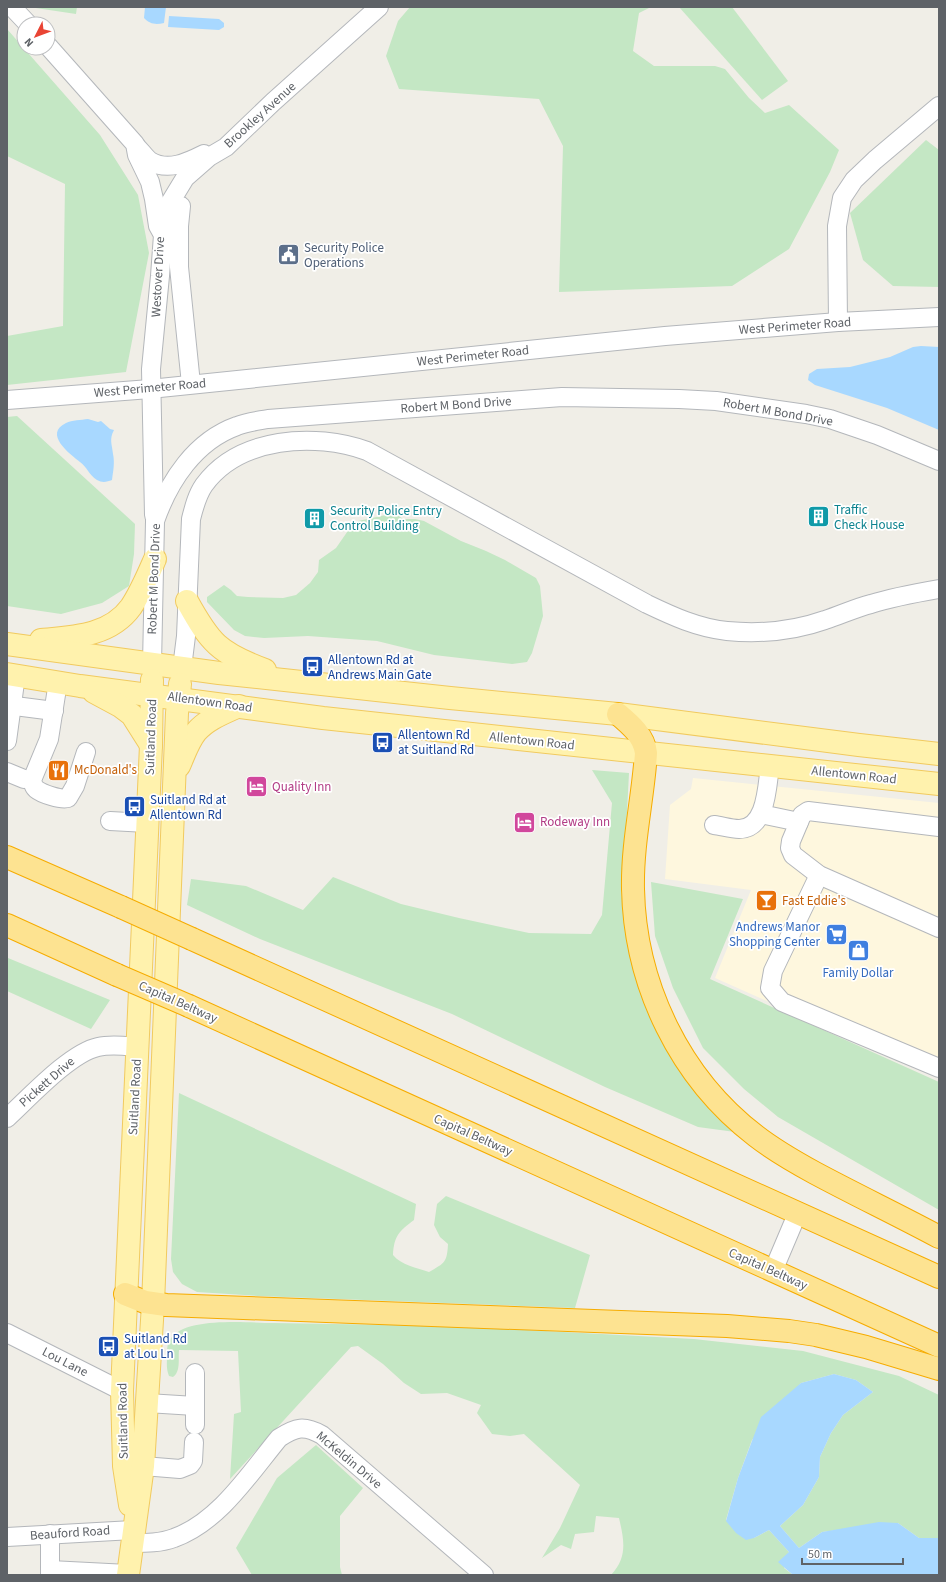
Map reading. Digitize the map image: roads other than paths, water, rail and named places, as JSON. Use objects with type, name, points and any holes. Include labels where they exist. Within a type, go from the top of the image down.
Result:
[{"type":"highway","points":[[618,714],[632,726],[642,739],[646,753],[632,871],[636,926],[640,955],[653,997],[680,1053],[690,1068],[714,1096],[741,1124],[756,1136],[787,1157],[939,1238]]},
{"type":"highway","points":[[7,858],[121,907],[939,1277]]},
{"type":"highway","name":"Capital Beltway","points":[[7,925],[939,1346]]},
{"type":"highway","points":[[126,1294],[153,1304],[180,1306],[759,1328],[789,1331],[842,1341],[896,1355],[939,1369]]},
{"type":"main road","points":[[7,644],[76,636],[99,631],[108,627],[131,608],[155,559]]},
{"type":"main road","points":[[187,601],[203,629],[221,649],[244,662],[294,681]]},
{"type":"main road","points":[[7,644],[182,668],[618,714],[939,754]]},
{"type":"main road","name":"Suitland Road","points":[[133,1536],[124,1466],[122,1391],[147,824],[152,745],[152,664]]},
{"type":"main road","name":"Suitland Road","points":[[128,1575],[142,1466],[153,1304],[175,775],[182,668]]},
{"type":"main road","name":"Allentown Road","points":[[12,675],[80,686],[152,694],[323,718],[939,784]]},
{"type":"main road","points":[[80,686],[127,710],[140,726],[152,745]]},
{"type":"main road","points":[[175,775],[191,740],[201,726],[239,706]]},
{"type":"street","points":[[12,7],[20,16]]},
{"type":"street","name":"Brookley Avenue","points":[[163,235],[167,226],[171,200],[194,177],[209,157],[226,147],[273,102],[379,7]]},
{"type":"street","name":"Westover Drive","points":[[56,55],[135,144],[137,155],[150,182],[158,226],[163,235],[150,369],[154,521]]},
{"type":"street","points":[[838,322],[837,226],[838,211],[842,198],[854,180],[875,160],[939,106]]},
{"type":"street","points":[[135,144],[149,160],[157,164],[170,166],[184,164],[212,149],[226,147]]},
{"type":"street","points":[[143,168],[158,175],[175,178],[194,177]]},
{"type":"street","name":"Westover Drive","points":[[191,384],[179,267],[179,226],[180,208],[194,177]]},
{"type":"street","name":"West Perimeter Road","points":[[7,400],[150,389],[665,336],[838,322],[939,317]]},
{"type":"street","name":"Robert M Bond Drive","points":[[152,664],[155,559],[154,521],[160,506],[182,468],[194,454],[224,431],[248,422],[268,419],[562,396],[716,401],[830,419],[877,434],[939,462]]},
{"type":"street","points":[[182,668],[186,636],[191,519],[195,502],[204,485],[229,461],[258,448],[275,444],[326,440],[349,444],[367,451],[647,604],[680,619],[700,626],[725,631],[748,632],[788,630],[824,621],[871,603],[939,589]]},
{"type":"street","points":[[7,741],[12,675]]},
{"type":"street","points":[[58,682],[49,739],[32,780],[33,785],[36,789],[54,797],[63,799],[68,798],[75,786],[86,752]]},
{"type":"street","points":[[10,705],[54,714]]},
{"type":"street","points":[[714,825],[739,829],[751,825],[763,810],[770,766]]},
{"type":"street","points":[[7,772],[24,780]]},
{"type":"street","points":[[939,827],[808,811],[802,815],[791,841],[790,848],[793,855],[819,875],[939,928]]},
{"type":"street","points":[[761,814],[799,822]]},
{"type":"street","points":[[110,821],[147,824]]},
{"type":"street","points":[[819,875],[773,971],[770,988],[782,1002],[939,1068]]},
{"type":"street","name":"Pickett Drive","points":[[7,1118],[62,1068],[83,1052],[99,1046],[138,1047]]},
{"type":"street","points":[[773,1271],[798,1212]]},
{"type":"street","name":"Lou Lane","points":[[7,1333],[122,1391]]},
{"type":"street","points":[[142,1466],[180,1469],[185,1468],[193,1461],[195,1434],[195,1373]]},
{"type":"street","points":[[146,1403],[195,1406]]},
{"type":"street","name":"McKeldin Drive","points":[[133,1536],[148,1543],[174,1538],[189,1531],[222,1506],[279,1438],[291,1430],[301,1428],[312,1429],[322,1435],[484,1575]]},
{"type":"street","points":[[50,1534],[50,1572],[128,1575]]},
{"type":"street","name":"Beauford Road","points":[[7,1537],[50,1534],[133,1536]]},
{"type":"water","points":[[145,7],[166,7],[164,23],[153,24],[146,20],[144,18]]},
{"type":"water","points":[[169,16],[219,19],[224,23],[224,27],[219,30],[168,27]]},
{"type":"water","points":[[913,347],[939,347],[939,430],[887,408],[815,385],[808,380],[809,374],[817,369],[850,367],[890,357]]},
{"type":"water","points":[[88,419],[98,422],[101,421],[110,429],[114,430],[111,439],[114,461],[112,480],[103,482],[94,478],[82,464],[65,449],[58,438],[57,433],[66,423]]},
{"type":"water","points":[[834,1374],[856,1380],[873,1392],[843,1415],[831,1433],[820,1457],[819,1477],[803,1505],[780,1526],[799,1548],[822,1532],[879,1522],[898,1523],[919,1538],[939,1538],[939,1575],[793,1575],[778,1562],[789,1552],[769,1530],[754,1538],[746,1540],[736,1533],[726,1521],[738,1478],[761,1417],[801,1383]]},
{"type":"place","name":"Security Police Operations","points":[[288,255]]},
{"type":"place","name":"Traffic Check House","points":[[819,517]]},
{"type":"place","name":"Security Police Entry Control Building","points":[[314,518]]},
{"type":"place","name":"Allentown Rd at Andrews Main Gate","points":[[313,667]]},
{"type":"place","name":"Allentown Rd at Suitland Rd","points":[[383,742]]},
{"type":"place","name":"McDonald's","points":[[58,770]]},
{"type":"place","name":"Quality Inn","points":[[256,787]]},
{"type":"place","name":"Suitland Rd at Allentown Rd","points":[[135,807]]},
{"type":"place","name":"Rodeway Inn","points":[[525,822]]},
{"type":"place","name":"Fast Eddie's","points":[[767,901]]},
{"type":"place","name":"Andrews Manor Shopping Center","points":[[836,934]]},
{"type":"place","name":"Family Dollar","points":[[858,951]]},
{"type":"place","name":"Suitland Rd at Lou Ln","points":[[109,1346]]}]
